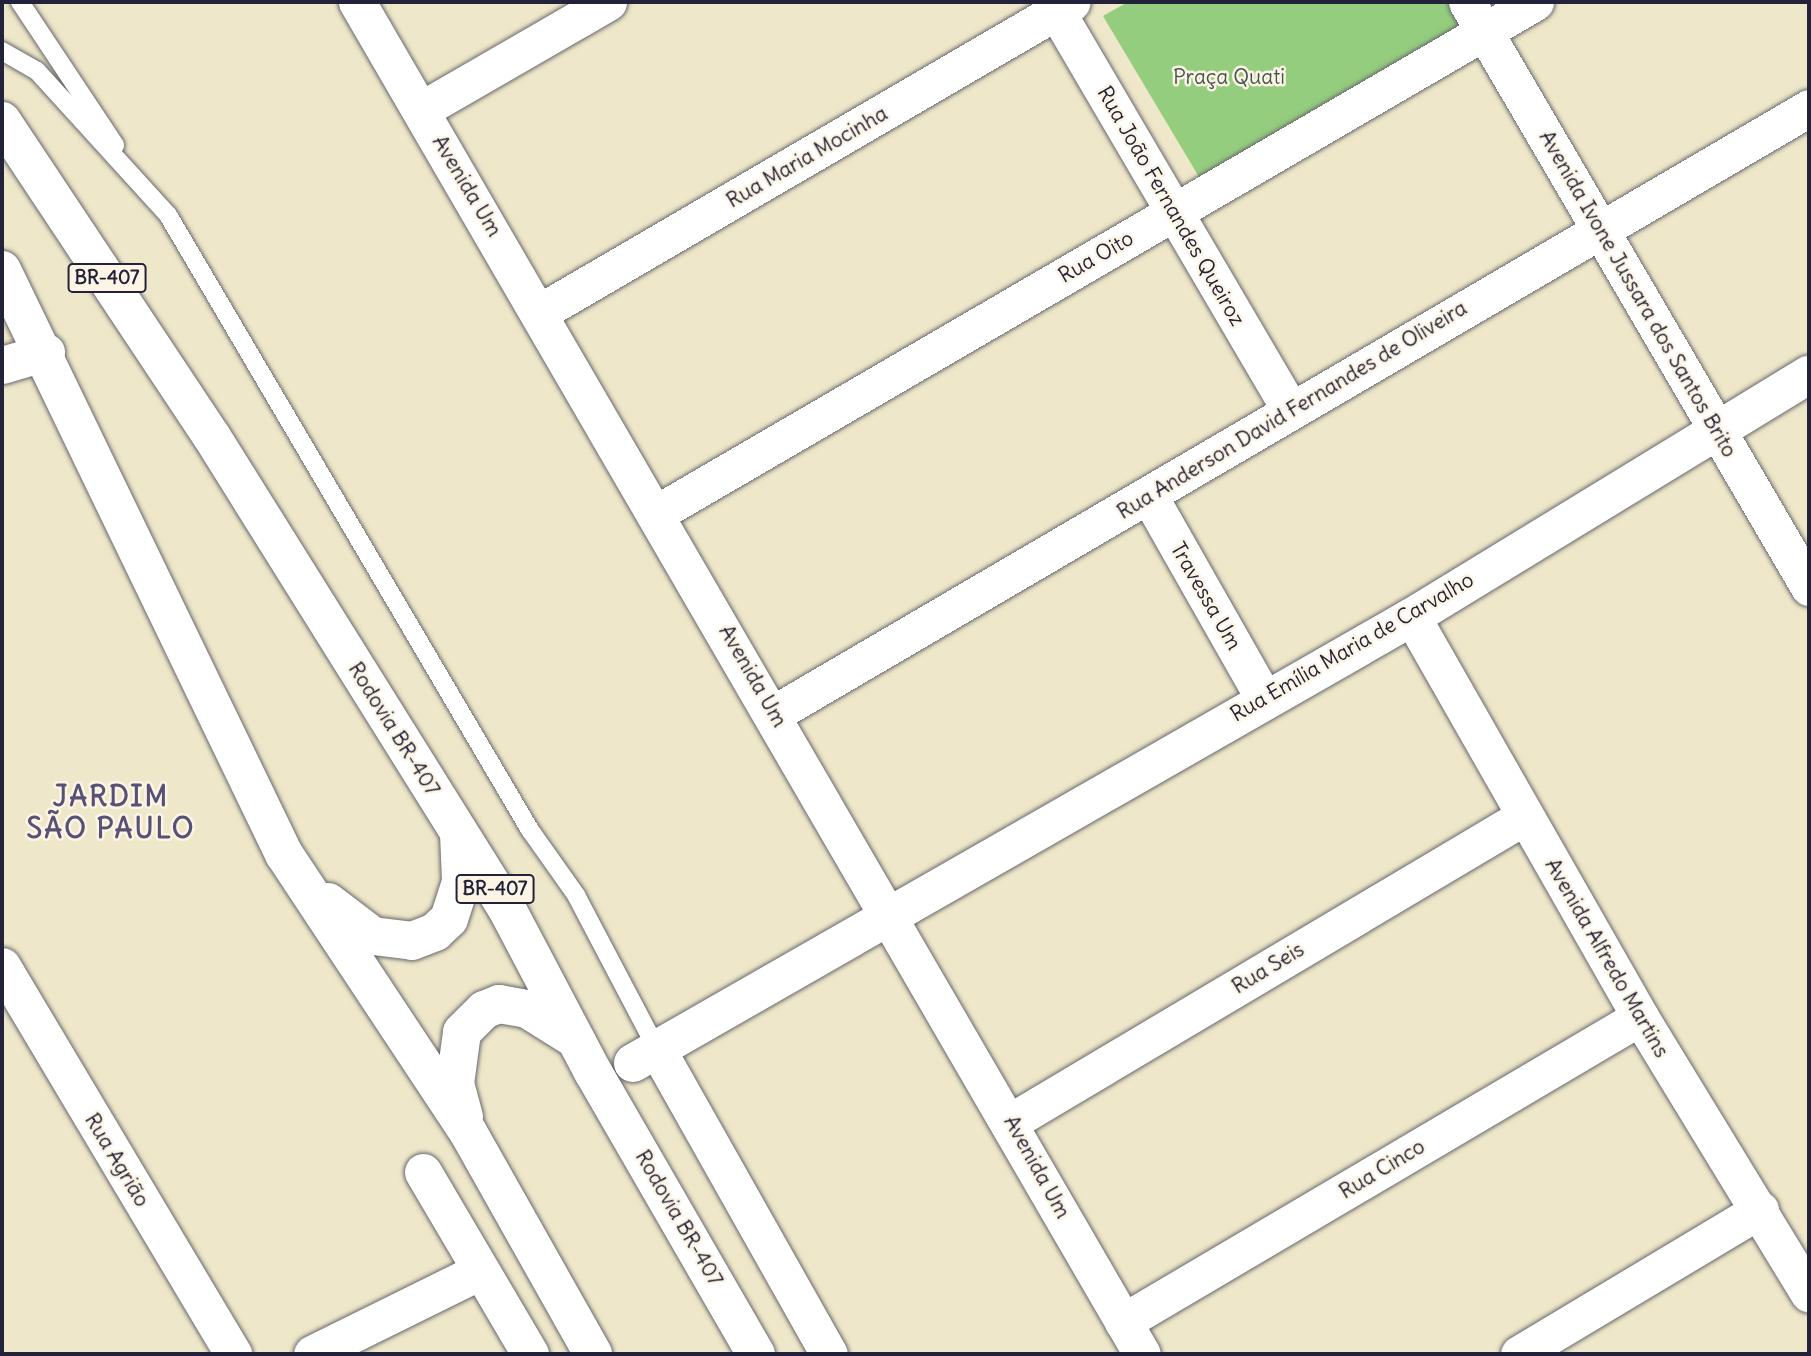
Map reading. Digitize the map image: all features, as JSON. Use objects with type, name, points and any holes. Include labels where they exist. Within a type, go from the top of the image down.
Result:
[{"type":"main road","name":"Rodovia BR-407","points":[[2,121],[212,437],[459,833],[757,1354]]},
{"type":"main road","points":[[2,270],[46,352],[284,854],[468,1132],[593,1354]]},
{"type":"main road","name":"Rua Emília Maria de Carvalho","points":[[645,1056],[1264,697],[1412,617],[1716,427],[1809,374]]},
{"type":"main road","points":[[284,854],[354,925],[373,936],[412,941],[449,919],[461,881],[459,833]]},
{"type":"main road","points":[[468,1132],[456,1084],[457,1056],[462,1032],[484,1010],[527,1009],[579,1043]]},
{"type":"street","name":"Avenida Um","points":[[357,2],[542,312],[891,912],[1142,1354]]},
{"type":"street","points":[[421,110],[608,2]]},
{"type":"street","name":"Rua Oito","points":[[657,513],[1175,211],[1476,16],[1535,2]]},
{"type":"street","name":"Rua João Fernandes Queiroz","points":[[1059,5],[1290,410]]},
{"type":"street","name":"Rua Maria Mocinha","points":[[542,312],[1059,5]]},
{"type":"street","name":"Avenida Ivone Jussara dos Santos Brito","points":[[1476,16],[1597,229],[1809,587]]},
{"type":"street","name":"Rua Anderson David Fernandes de Oliveira","points":[[775,713],[1149,496],[1597,229],[1809,108]]},
{"type":"street","points":[[2,365],[46,352]]},
{"type":"street","name":"Travessa Um","points":[[1149,496],[1264,697]]},
{"type":"street","name":"Avenida Alfredo Martins","points":[[1412,617],[1640,1017],[1809,1294]]},
{"type":"street","name":"Rua Seis","points":[[1012,1121],[1525,816]]},
{"type":"street","name":"Rua Agrião","points":[[2,966],[233,1354]]},
{"type":"street","name":"Rua Cinco","points":[[1123,1322],[1640,1017]]},
{"type":"street","points":[[645,1056],[829,1354]]},
{"type":"street","points":[[423,1172],[478,1272],[530,1354]]},
{"type":"street","points":[[1519,1354],[1760,1210]]},
{"type":"street","points":[[312,1354],[478,1272]]},
{"type":"lane","points":[[20,2],[202,272],[523,819],[576,895],[645,1056]]},
{"type":"lane","points":[[2,51],[37,71],[151,200]]},
{"type":"green space","name":"Praça Quati","points":[[1128,2],[1466,2],[1477,21],[1202,182],[1103,16]]},
{"type":"district","name":"JARDIM SÃO PAULO","points":[[111,812]]}]
